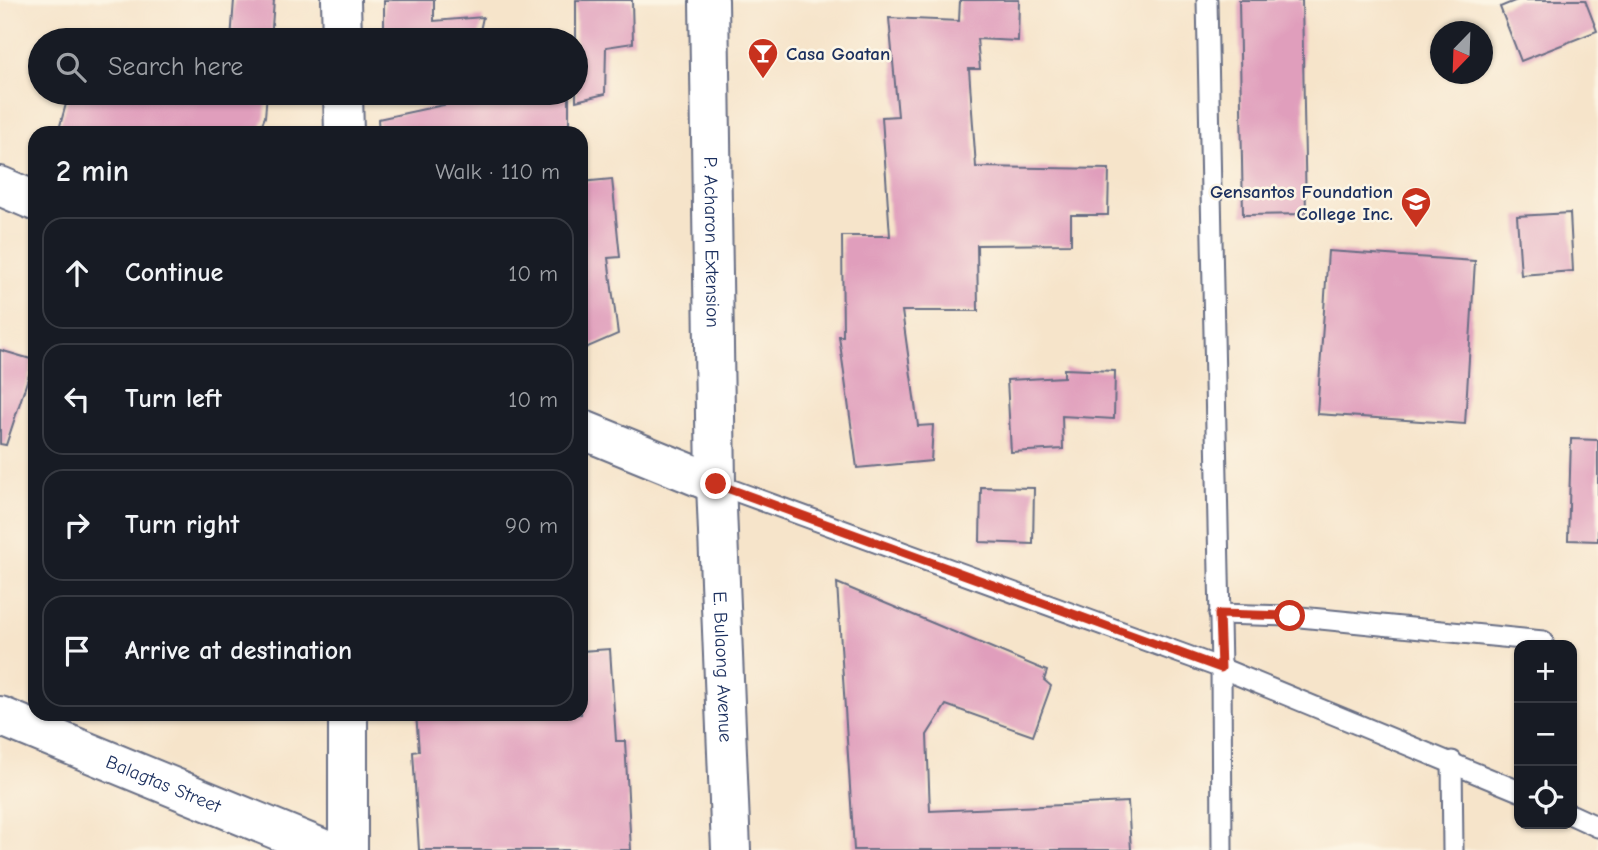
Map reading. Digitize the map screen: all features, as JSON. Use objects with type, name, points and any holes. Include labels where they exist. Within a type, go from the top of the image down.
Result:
[{"type":"main road","points":[[341,0],[342,28]]},
{"type":"main road","name":"P. Acharon Extension","points":[[709,0],[716,484]]},
{"type":"main road","points":[[343,105],[344,126]]},
{"type":"main road","points":[[0,186],[28,198]]},
{"type":"main road","points":[[588,432],[716,484]]},
{"type":"main road","name":"E. Bulaong Avenue","points":[[716,484],[731,850]]},
{"type":"main road","name":"Balagtas Street","points":[[0,716],[326,850]]},
{"type":"main road","points":[[348,721],[348,850]]},
{"type":"lane","points":[[1207,0],[1221,668],[1222,850]]},
{"type":"lane","points":[[716,484],[1221,668],[1514,789]]},
{"type":"lane","points":[[1219,614],[1290,616],[1533,640]]},
{"type":"lane","points":[[1452,761],[1453,850]]},
{"type":"lane","points":[[1577,817],[1598,827]]},
{"type":"building","points":[[234,0],[274,0],[272,28],[232,28]]},
{"type":"building","points":[[384,0],[434,0],[434,21],[483,17],[481,28],[384,28]]},
{"type":"building","points":[[576,0],[632,0],[633,43],[606,47],[605,94],[588,98],[588,28],[576,28]]},
{"type":"building","points":[[960,0],[1019,0],[1018,41],[977,39],[980,69],[969,69],[976,167],[1109,169],[1108,215],[1071,215],[1071,244],[977,245],[978,311],[902,311],[918,426],[933,425],[931,461],[857,468],[839,336],[843,336],[842,236],[890,236],[882,117],[898,116],[889,18],[959,21]]},
{"type":"building","points":[[1239,0],[1302,0],[1306,214],[1243,215]]},
{"type":"building","points":[[1517,0],[1585,0],[1597,31],[1521,61],[1500,7]]},
{"type":"building","points":[[66,105],[266,105],[261,126],[60,126]]},
{"type":"building","points":[[443,105],[569,105],[569,126],[378,126],[378,119]]},
{"type":"building","points":[[612,179],[620,257],[608,258],[618,334],[588,347],[588,181]]},
{"type":"building","points":[[1570,213],[1573,271],[1521,275],[1517,216]]},
{"type":"building","points":[[1328,251],[1475,261],[1465,424],[1317,414]]},
{"type":"building","points":[[0,350],[28,358],[28,378],[6,445],[0,444]]},
{"type":"building","points":[[1064,369],[1115,371],[1114,419],[1062,416],[1063,449],[1011,452],[1007,380],[1064,377]]},
{"type":"building","points":[[1571,439],[1598,440],[1598,541],[1568,540]]},
{"type":"building","points":[[981,487],[1034,488],[1033,544],[980,542]]},
{"type":"building","points":[[837,583],[1047,671],[1044,680],[1051,686],[1033,736],[946,705],[927,735],[930,811],[1128,802],[1131,850],[854,850]]},
{"type":"building","points":[[610,649],[616,741],[625,741],[631,850],[419,850],[413,752],[419,751],[417,721],[588,721],[588,651]]},
{"type":"place","name":"Casa Goatan","points":[[763,80]]},
{"type":"place","name":"Gensantos Foundation College Inc.","points":[[1416,229]]},
{"type":"route","points":[[716,484],[1221,668],[1219,614],[1290,616]]}]
